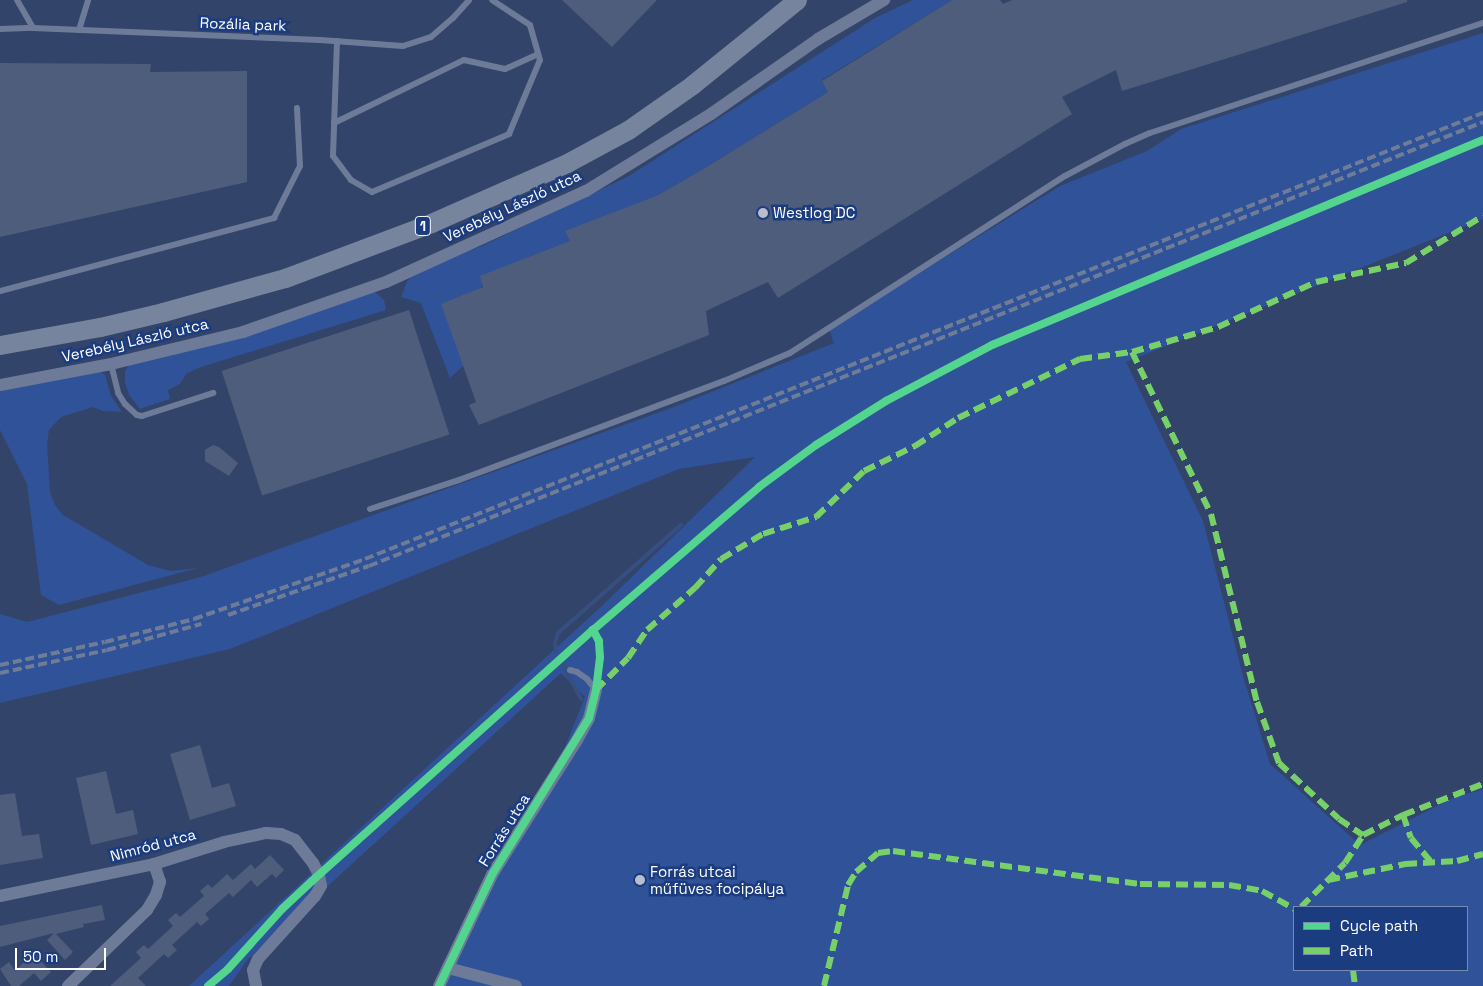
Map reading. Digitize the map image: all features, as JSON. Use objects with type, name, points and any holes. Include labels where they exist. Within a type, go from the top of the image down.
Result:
[{"type":"main road","name":"1","points":[[0,345],[90,329],[164,312],[285,278],[431,223],[566,163],[628,130],[692,84],[797,0]]},
{"type":"street","name":"Verebély László utca","points":[[0,384],[110,364],[242,332],[386,282],[586,191],[711,114],[818,39],[884,0]]},
{"type":"street","name":"Forrás utca","points":[[439,986],[494,873],[589,718],[596,690]]},
{"type":"street","name":"Nimród utca","points":[[0,896],[154,864],[224,842],[266,833],[281,834],[295,840],[306,854],[319,874],[321,886],[315,896],[258,959],[252,970],[256,986]]},
{"type":"street","points":[[68,986],[147,910],[156,896],[160,882],[154,864]]},
{"type":"street","points":[[448,968],[516,986]]},
{"type":"lane","points":[[17,0],[33,28]]},
{"type":"lane","points":[[79,30],[88,0]]},
{"type":"lane","name":"Rozália park","points":[[0,29],[33,28],[337,41],[403,46],[431,36],[453,18],[469,0]]},
{"type":"lane","points":[[337,41],[333,156],[351,180],[372,192],[509,134],[540,60],[530,26],[492,0]]},
{"type":"lane","points":[[370,509],[459,480],[724,381],[790,353],[1065,176],[1150,133],[1483,23]]},
{"type":"lane","points":[[334,123],[464,60],[505,69],[538,54]]},
{"type":"lane","points":[[0,291],[274,218],[300,166],[297,108]]},
{"type":"lane","points":[[110,364],[118,393],[125,404],[137,415],[142,416],[213,393]]},
{"type":"lane","points":[[570,670],[588,679],[596,690]]},
{"type":"shaded area","points":[[913,0],[952,0],[822,80],[828,92],[705,168],[658,195],[566,231],[570,241],[483,281],[463,366],[450,378],[421,303],[401,297],[407,282],[417,269],[482,246],[629,176],[875,18]]},
{"type":"shaded area","points":[[1483,33],[1483,219],[1126,362],[1203,521],[1243,676],[1270,764],[1360,845],[1451,799],[1483,789],[1483,986],[436,986],[480,888],[565,747],[585,697],[561,673],[248,959],[229,986],[189,986],[606,602],[755,457],[679,469],[230,649],[0,703],[0,614],[27,622],[201,577],[671,408],[834,343],[829,329],[1060,186],[1147,151],[1181,129]]},
{"type":"shaded area","points":[[375,292],[384,300],[386,310],[198,368],[186,374],[180,384],[168,390],[170,399],[140,409],[129,395],[125,382],[125,371],[131,362]]},
{"type":"shaded area","points":[[94,367],[105,375],[111,396],[122,412],[103,411],[93,407],[61,417],[49,430],[47,444],[50,492],[55,505],[63,515],[148,565],[171,571],[198,568],[59,605],[41,595],[27,484],[0,430],[0,382]]},
{"type":"building","points":[[562,0],[657,0],[612,47]]},
{"type":"building","name":"Westlog DC","points":[[952,0],[1000,0],[1003,4],[1012,0],[1407,0],[1407,2],[1122,91],[1116,70],[1062,97],[1072,114],[778,298],[768,282],[706,311],[709,335],[479,425],[469,405],[476,402],[441,304],[483,287],[480,276],[570,241],[565,231],[658,195],[705,168],[828,92],[822,81]]},
{"type":"building","points":[[0,63],[151,64],[150,72],[247,71],[247,182],[0,237]]},
{"type":"building","points":[[409,310],[449,435],[262,495],[222,371]]},
{"type":"building","points":[[213,445],[219,447],[238,463],[229,476],[205,461],[205,450]]},
{"type":"building","points":[[200,745],[212,788],[229,783],[236,806],[190,820],[170,754]]},
{"type":"building","points":[[106,771],[116,814],[133,810],[138,834],[91,845],[76,778]]},
{"type":"building","points":[[15,793],[22,836],[39,834],[43,858],[0,865],[0,795]]},
{"type":"building","points":[[270,855],[284,870],[276,878],[272,874],[257,887],[251,880],[233,897],[229,893],[205,914],[209,919],[201,926],[197,922],[172,945],[177,950],[168,958],[164,954],[138,978],[146,986],[110,986],[141,958],[136,952],[144,945],[148,949],[173,926],[168,920],[176,913],[180,917],[204,896],[200,891],[208,884],[212,888],[227,874],[233,880],[251,864],[255,869]]},
{"type":"building","points":[[102,905],[105,920],[83,924],[84,927],[56,934],[73,952],[65,960],[47,940],[54,933],[0,947],[0,926]]},
{"type":"building","points":[[33,953],[51,972],[41,981],[34,973],[19,986],[11,986],[0,969],[9,962],[15,971]]},
{"type":"waterway","points":[[556,652],[555,643],[558,633],[681,525]]},
{"type":"waterway","points":[[563,666],[581,699]]},
{"type":"railway","points":[[0,665],[105,642],[194,619],[365,559],[1483,113]]},
{"type":"railway","points":[[228,615],[369,566],[1483,122]]},
{"type":"railway","points":[[0,673],[107,650],[201,624]]},
{"type":"marked path","points":[[596,690],[628,658],[647,630],[695,588],[721,559],[763,534],[816,517],[864,471],[915,446],[958,418],[1080,359],[1132,352],[1218,327],[1316,282],[1406,263],[1483,216]]},
{"type":"marked path","points":[[1132,352],[1211,514],[1257,702],[1279,763],[1339,819],[1363,835],[1403,815],[1483,784]]},
{"type":"marked path","points":[[1403,815],[1411,838],[1431,862]]},
{"type":"marked path","points":[[1302,906],[1345,863],[1363,835]]},
{"type":"marked path","points":[[824,986],[848,885],[856,872],[878,853],[893,851],[1140,884],[1229,885],[1262,891],[1293,908]]},
{"type":"marked path","points":[[1328,880],[1405,864],[1457,861],[1483,854]]},
{"type":"marked path","points":[[1353,971],[1355,986]]},
{"type":"cycle path","points":[[208,986],[228,969],[282,909],[312,881],[593,630],[759,487],[816,445],[886,401],[992,345],[1483,140]]},
{"type":"cycle path","points":[[439,986],[493,873],[589,718],[596,690],[600,657],[599,641],[593,630]]},
{"type":"place","name":"Westlog DC","points":[[763,213]]},
{"type":"place","name":"Forrás utcai műfüves focipálya","points":[[640,880]]}]
